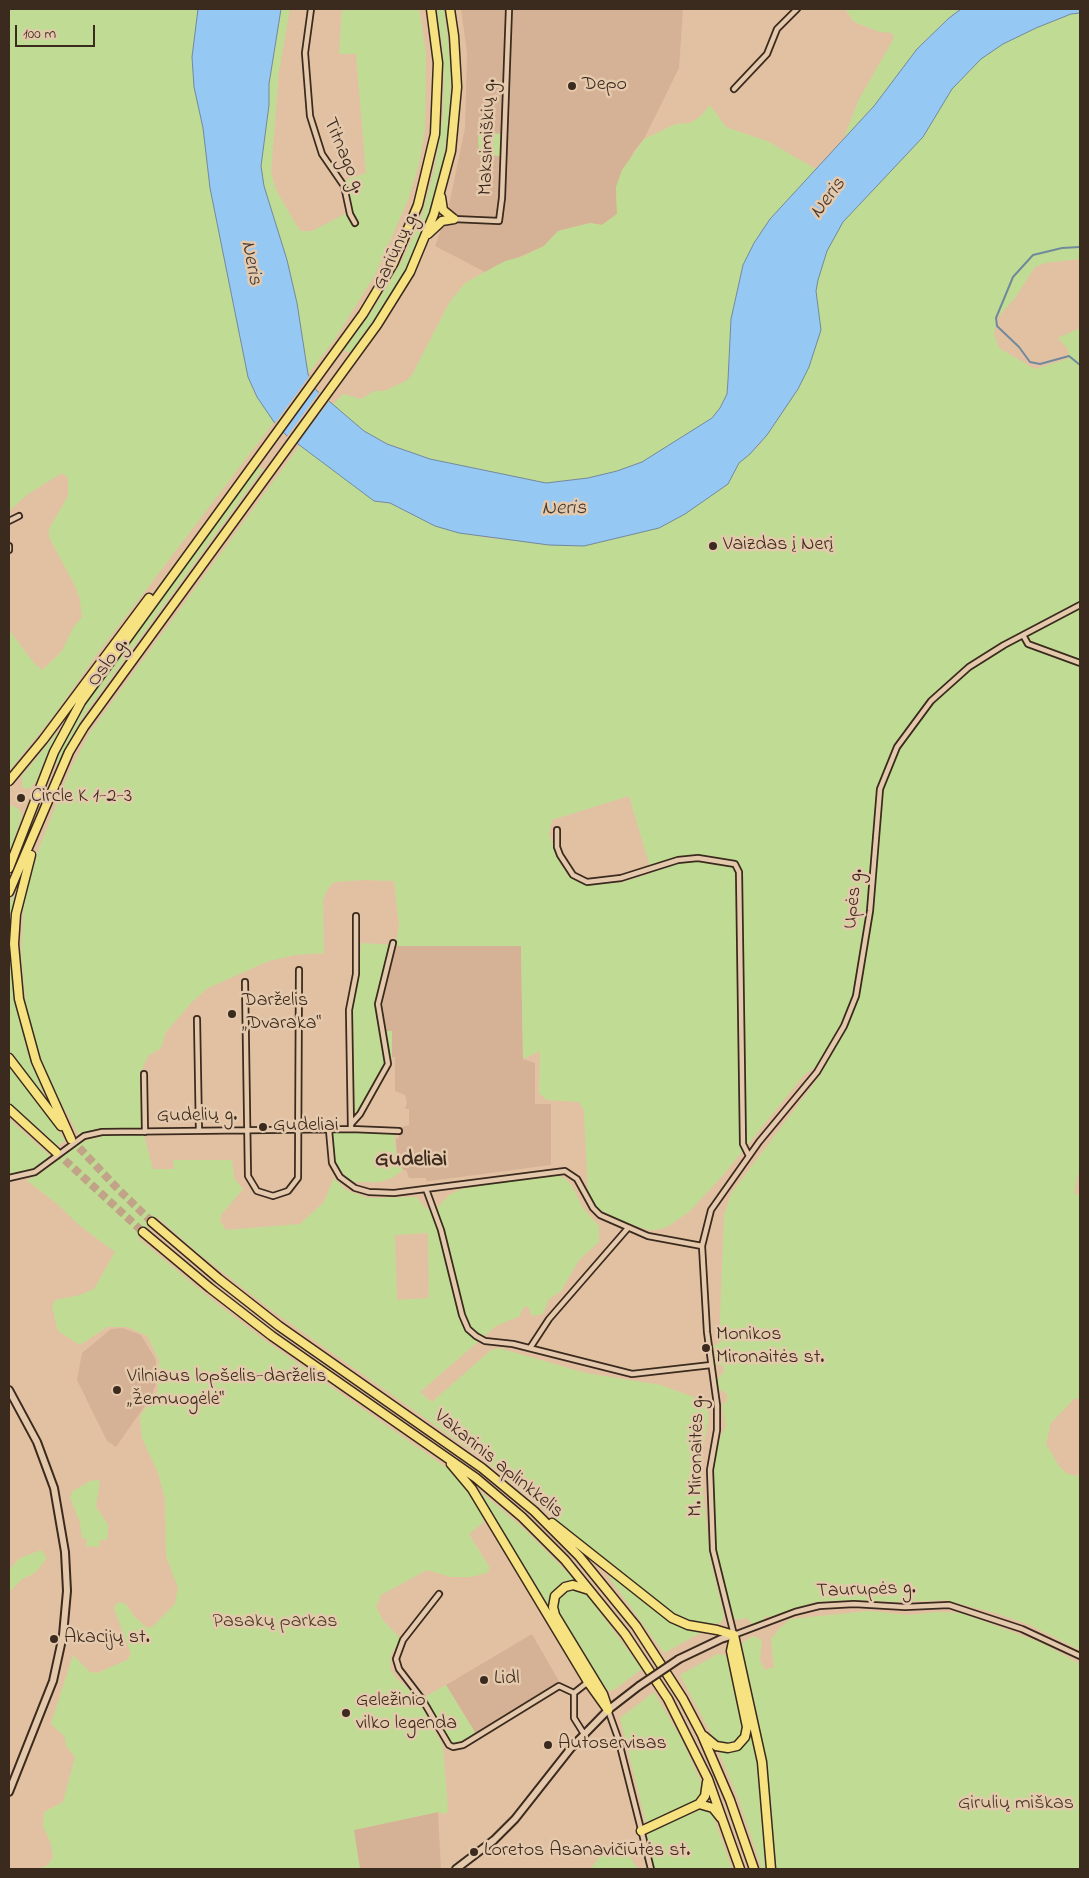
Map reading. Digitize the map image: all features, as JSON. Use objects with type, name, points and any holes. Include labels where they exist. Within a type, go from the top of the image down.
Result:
[{"type":"highway","name":"Gariūnų g.","points":[[255,461],[363,314],[393,264],[406,236],[424,184],[435,134],[438,87],[436,43],[431,9]]},
{"type":"highway","name":"Gariūnų g.","points":[[269,471],[395,297],[410,272],[425,237],[441,190],[451,150],[456,102],[456,60],[450,9]]},
{"type":"highway","points":[[441,190],[443,210],[454,219]]},
{"type":"highway","points":[[425,237],[442,221],[454,219]]},
{"type":"highway","name":"Oslo g.","points":[[9,868],[54,752],[80,702],[255,461]]},
{"type":"highway","name":"Oslo g.","points":[[9,892],[40,824],[69,752],[84,727],[269,471]]},
{"type":"highway","points":[[9,781],[43,740],[167,574],[216,513]]},
{"type":"highway","points":[[9,1058],[71,1139],[52,1100],[30,1044],[16,971],[16,914],[40,824]]},
{"type":"highway","points":[[9,1110],[56,1152]]},
{"type":"highway","name":"Vakarinis aplinkkelis","points":[[152,1222],[248,1302],[446,1441],[534,1511],[596,1576],[636,1626],[668,1675],[702,1735],[730,1800],[754,1869]]},
{"type":"highway","name":"Vakarinis aplinkkelis","points":[[143,1232],[246,1317],[476,1478],[522,1517],[565,1560],[625,1634],[668,1699],[708,1779],[740,1869]]},
{"type":"highway","points":[[440,1452],[472,1489],[588,1682],[608,1710]]},
{"type":"highway","points":[[534,1511],[558,1527],[672,1618],[734,1636]]},
{"type":"highway","points":[[592,1591],[573,1586],[565,1587],[555,1596],[553,1607],[555,1615],[603,1694],[608,1710]]},
{"type":"highway","points":[[702,1735],[716,1746],[728,1748],[737,1746],[746,1737],[747,1727],[731,1650],[734,1636]]},
{"type":"highway","points":[[734,1636],[762,1762],[771,1869]]},
{"type":"highway","points":[[641,1831],[699,1804],[705,1796],[708,1779]]},
{"type":"highway","points":[[699,1804],[713,1808],[724,1821]]},
{"type":"street","name":"Titnago g.","points":[[311,9],[305,53],[310,116],[322,154],[344,186],[350,214],[355,223]]},
{"type":"street","name":"Maksimiškių g.","points":[[454,219],[499,221],[502,198],[509,9]]},
{"type":"street","points":[[734,89],[767,54],[777,29],[797,9]]},
{"type":"street","points":[[9,521],[19,516]]},
{"type":"street","name":"Upės g.","points":[[702,1246],[710,1210],[748,1156],[826,1059],[844,1026],[853,1004],[861,973],[870,911],[880,789],[897,747],[910,727],[943,689],[969,667],[1023,635],[1080,605]]},
{"type":"street","points":[[1023,635],[1028,644],[1080,663]]},
{"type":"street","points":[[558,830],[557,847],[560,855],[573,875],[588,882],[621,878],[678,860],[708,860],[735,864],[739,872],[743,1144],[748,1156]]},
{"type":"street","points":[[351,1127],[349,1010],[356,974],[356,916]]},
{"type":"street","points":[[351,1127],[388,1064],[378,1004],[393,943]]},
{"type":"street","points":[[245,982],[246,1131],[249,1180],[257,1191],[273,1196],[288,1191],[298,1178],[299,970]]},
{"type":"street","points":[[198,1019],[198,1130]]},
{"type":"street","points":[[144,1074],[145,1132]]},
{"type":"street","name":"Gudelių g.","points":[[9,1178],[35,1172],[84,1136],[102,1132],[198,1130],[298,1131],[351,1127],[399,1131]]},
{"type":"street","points":[[329,1130],[332,1163],[340,1177],[349,1184],[369,1192],[380,1193],[426,1189],[565,1171],[577,1179],[596,1212],[648,1236],[702,1246]]},
{"type":"street","points":[[426,1189],[441,1230],[462,1315],[468,1329],[485,1341],[530,1348],[632,1374],[711,1365]]},
{"type":"street","points":[[530,1348],[549,1320],[628,1228]]},
{"type":"street","name":"M. Mironaitės g.","points":[[702,1246],[704,1297],[717,1413],[717,1430],[710,1470],[713,1550],[734,1636]]},
{"type":"street","points":[[9,1390],[38,1442],[54,1488],[63,1530],[67,1585],[63,1635],[53,1681],[9,1792]]},
{"type":"street","points":[[439,1594],[403,1640],[396,1659],[399,1669],[422,1699],[449,1745],[453,1747],[463,1745],[559,1686],[574,1694]]},
{"type":"street","name":"Taurupės g.","points":[[456,1869],[490,1844],[515,1820],[562,1757],[608,1710],[639,1686],[679,1659],[708,1644],[795,1612],[819,1606],[854,1604],[905,1607],[949,1605],[967,1609],[1031,1632],[1080,1656]]},
{"type":"street","points":[[584,1734],[574,1718],[574,1694],[588,1682]]},
{"type":"street","points":[[608,1710],[652,1869]]},
{"type":"shaded area","points":[[461,9],[683,9],[679,68],[644,139],[634,151],[616,187],[617,214],[602,225],[590,223],[558,231],[544,246],[485,272],[435,246],[449,205],[465,128],[467,53]]},
{"type":"shaded area","points":[[396,945],[521,946],[523,1059],[535,1063],[535,1104],[551,1104],[551,1165],[430,1181],[426,1181],[426,1178],[409,1178],[406,1170],[403,1170],[397,1159],[396,1139],[399,1138],[399,1128],[409,1125],[409,1109],[405,1109],[407,1102],[405,1095],[395,1091],[395,1057],[392,1057],[392,1031],[386,1031],[382,1001]]},
{"type":"shaded area","name":"Vilniaus lopšelis-darželis „Žemuogėlė“","points":[[123,1328],[141,1335],[156,1360],[156,1384],[151,1397],[116,1447],[107,1441],[77,1380],[82,1353],[111,1329]]},
{"type":"shaded area","points":[[532,1634],[560,1683],[476,1734],[446,1685]]},
{"type":"shaded area","points":[[438,1812],[441,1869],[360,1869],[353,1830]]},
{"type":"green space","points":[[9,9],[198,9],[192,57],[194,87],[203,128],[210,188],[248,377],[257,397],[274,422],[97,654],[55,714],[9,771],[9,630],[34,663],[42,670],[62,651],[73,628],[82,617],[76,588],[49,537],[49,529],[68,496],[68,478],[62,473],[28,494],[9,511]]},
{"type":"green space","points":[[281,9],[290,9],[279,71],[271,172],[276,190],[300,231],[312,231],[351,211],[346,180],[366,173],[356,54],[339,54],[342,9],[419,9],[426,53],[425,129],[419,164],[408,200],[375,275],[333,342],[308,374],[297,303],[287,260],[264,186],[261,166],[269,105],[269,84]]},
{"type":"green space","points":[[436,9],[444,9],[451,67],[450,115],[442,170],[428,218],[410,261],[382,309],[350,353],[344,350],[375,306],[403,259],[423,212],[435,166],[443,116],[444,81],[442,44]]},
{"type":"green space","points":[[845,9],[961,9],[917,49],[874,106],[844,138],[858,101],[894,38],[892,33],[880,32],[854,22]]},
{"type":"green space","points":[[1080,13],[1080,259],[1045,263],[1035,267],[1015,298],[997,318],[994,334],[999,348],[1035,369],[1067,359],[1069,354],[1067,348],[1058,338],[1080,328],[1080,1166],[1074,1193],[1080,1195],[1080,1398],[1074,1399],[1051,1423],[1046,1444],[1059,1466],[1066,1473],[1075,1476],[1080,1474],[1080,1650],[1030,1625],[995,1613],[945,1600],[815,1602],[771,1617],[766,1616],[762,1622],[753,1625],[747,1618],[739,1620],[734,1618],[720,1577],[714,1541],[713,1466],[721,1435],[726,1426],[722,1405],[727,1401],[727,1394],[718,1388],[717,1379],[724,1372],[723,1365],[715,1364],[714,1346],[722,1341],[720,1319],[724,1215],[732,1192],[822,1073],[817,1066],[804,1075],[725,1173],[689,1212],[667,1227],[656,1230],[648,1230],[618,1220],[597,1208],[588,1193],[584,1111],[579,1102],[547,1100],[539,1093],[540,1051],[523,1059],[521,946],[396,946],[382,1001],[386,1031],[392,1031],[392,1057],[355,1118],[353,1009],[359,973],[361,943],[396,945],[399,925],[394,881],[363,880],[334,882],[327,890],[323,900],[324,953],[295,955],[269,961],[208,988],[192,1002],[166,1032],[161,1048],[148,1056],[140,1076],[142,1128],[102,1129],[79,1135],[50,1083],[27,1017],[21,955],[24,895],[33,863],[70,770],[90,732],[300,445],[374,501],[390,503],[435,526],[488,538],[584,546],[659,528],[685,514],[728,484],[739,463],[760,445],[819,311],[816,291],[818,280],[827,251],[843,222],[923,137],[952,89],[981,59],[1003,44],[1071,14]],"holes":[[[629,796],[652,873],[620,883],[579,883],[568,875],[560,863],[549,834],[552,820]]]},
{"type":"green space","points":[[710,105],[726,127],[767,141],[816,169],[770,219],[743,265],[731,319],[727,394],[712,418],[642,462],[617,471],[588,478],[546,483],[430,459],[386,443],[364,431],[332,405],[343,394],[361,399],[374,391],[384,391],[406,381],[412,375],[449,303],[465,283],[505,261],[521,257],[544,246],[558,231],[590,223],[602,225],[617,214],[616,187],[622,170],[644,139],[676,124],[690,123],[701,116]]},
{"type":"green space","points":[[482,132],[501,134],[500,156],[479,155],[478,135]]},
{"type":"green space","points":[[257,466],[263,469],[82,718],[57,766],[56,760],[63,741],[101,679]]},
{"type":"green space","points":[[58,731],[59,734],[36,782],[30,788],[25,789],[22,786],[22,776]]},
{"type":"green space","points":[[9,804],[19,809],[22,816],[9,855]]},
{"type":"green space","points":[[15,892],[10,930],[14,995],[26,1047],[46,1100],[9,1050],[9,904]]},
{"type":"green space","points":[[9,1062],[65,1140],[58,1146],[9,1102]]},
{"type":"green space","points":[[9,1119],[51,1157],[33,1170],[9,1175]]},
{"type":"green space","points":[[333,1133],[394,1133],[397,1159],[403,1170],[392,1178],[380,1182],[351,1182],[336,1165],[333,1155]]},
{"type":"green space","name":"Pasakų parkas","points":[[108,1135],[144,1135],[153,1169],[174,1169],[173,1160],[232,1160],[234,1178],[243,1189],[221,1215],[220,1221],[226,1230],[300,1224],[324,1202],[334,1178],[346,1190],[368,1198],[416,1197],[428,1210],[438,1207],[449,1195],[461,1189],[553,1174],[565,1178],[572,1186],[583,1208],[599,1226],[599,1242],[579,1260],[561,1291],[549,1299],[543,1314],[532,1316],[528,1306],[522,1309],[520,1316],[496,1326],[420,1392],[432,1402],[491,1350],[499,1348],[586,1373],[661,1385],[704,1401],[709,1415],[702,1455],[703,1493],[711,1562],[724,1616],[722,1622],[716,1624],[697,1623],[684,1620],[666,1611],[479,1456],[274,1312],[199,1254],[157,1217],[138,1238],[211,1299],[263,1339],[457,1475],[485,1517],[482,1519],[484,1522],[469,1534],[490,1568],[487,1573],[470,1577],[451,1577],[427,1570],[381,1595],[376,1607],[383,1620],[401,1639],[391,1655],[390,1669],[396,1678],[416,1696],[443,1746],[448,1811],[445,1814],[438,1812],[354,1830],[360,1869],[39,1869],[48,1865],[53,1857],[51,1844],[43,1826],[44,1812],[63,1802],[75,1757],[66,1746],[65,1737],[51,1724],[73,1655],[90,1672],[97,1673],[127,1660],[131,1654],[114,1609],[116,1604],[120,1602],[126,1604],[134,1616],[147,1628],[152,1627],[175,1604],[178,1588],[166,1556],[165,1499],[158,1473],[142,1438],[140,1416],[158,1391],[159,1360],[147,1336],[128,1327],[107,1327],[80,1345],[58,1331],[52,1307],[55,1300],[80,1295],[94,1289],[115,1252],[79,1225],[55,1202],[26,1180],[37,1176],[84,1141]],"holes":[[[428,1233],[429,1298],[397,1300],[395,1235]]]},
{"type":"green space","points":[[100,1480],[96,1507],[108,1524],[108,1536],[106,1540],[100,1540],[99,1547],[86,1546],[87,1539],[95,1540],[82,1538],[80,1523],[70,1497],[73,1491],[90,1481]]},
{"type":"green space","points":[[475,1487],[522,1527],[577,1582],[557,1589],[552,1596],[549,1611]]},
{"type":"green space","points":[[41,1550],[47,1558],[36,1572],[21,1580],[9,1592],[9,1570],[20,1558]]},
{"type":"green space","points":[[607,1575],[623,1584],[669,1621],[704,1631],[664,1653]]},
{"type":"green space","points":[[567,1590],[582,1591],[591,1600],[642,1669],[614,1690],[610,1691],[602,1687],[558,1612],[557,1603],[560,1595]]},
{"type":"green space","name":"Girulių miškas","points":[[869,1611],[908,1615],[936,1612],[962,1613],[1042,1643],[1080,1664],[1080,1869],[773,1869],[768,1777],[742,1646],[743,1642],[753,1636],[762,1640],[760,1660],[765,1670],[774,1667],[771,1639],[790,1619]]},
{"type":"green space","points":[[718,1654],[725,1655],[730,1661],[744,1729],[740,1737],[728,1744],[715,1741],[680,1675]]},
{"type":"green space","points":[[446,1685],[476,1734],[456,1745],[451,1744],[423,1698]]},
{"type":"green space","points":[[654,1692],[682,1740],[704,1789],[699,1800],[650,1824],[646,1823],[620,1718]]},
{"type":"green space","points":[[751,1729],[758,1760],[763,1803],[766,1869],[762,1869],[738,1798],[718,1750],[732,1751],[741,1747],[748,1739]]},
{"type":"green space","points":[[700,1810],[707,1811],[713,1816],[732,1869],[654,1869],[646,1842],[648,1834],[655,1828]]},
{"type":"green space","points":[[606,1846],[624,1848],[638,1869],[591,1869]]},
{"type":"water","name":"Neris","points":[[198,9],[281,9],[269,84],[269,105],[261,166],[264,186],[287,260],[297,303],[308,374],[316,390],[364,431],[387,444],[430,459],[546,483],[588,478],[617,471],[642,462],[712,418],[727,394],[731,319],[743,265],[754,243],[770,219],[874,106],[917,49],[949,18],[961,9],[1080,9],[1080,13],[1071,14],[1036,28],[1003,44],[981,59],[952,89],[923,137],[843,222],[827,251],[818,280],[816,291],[821,330],[809,367],[798,389],[767,435],[739,463],[728,484],[685,514],[659,528],[584,546],[549,545],[459,533],[435,526],[390,503],[374,501],[286,435],[274,422],[257,397],[248,377],[210,188],[203,128],[194,87],[192,57]]},
{"type":"pier","points":[[311,374],[317,387],[282,434],[273,426]]},
{"type":"pier","points":[[320,391],[330,400],[296,445],[286,438]]},
{"type":"waterway","points":[[1080,247],[1062,248],[1033,255],[1013,277],[996,318],[997,326],[1019,347],[1030,362],[1040,364],[1069,356],[1080,365]]},
{"type":"tunnel","points":[[71,1139],[152,1222]]},
{"type":"tunnel","points":[[56,1152],[143,1232]]},
{"type":"place","name":"Depo","points":[[572,86]]},
{"type":"place","name":"Vaizdas į Nerį","points":[[713,546]]},
{"type":"place","name":"Circle K 1-2-3","points":[[21,798]]},
{"type":"place","name":"Darželis „Dvaraka“","points":[[232,1014]]},
{"type":"place","name":"Gudeliai","points":[[263,1127]]},
{"type":"place","name":"Monikos Mironaitės st.","points":[[706,1348]]},
{"type":"place","name":"Vilniaus lopšelis-darželis „Žemuogėlė“","points":[[117,1390]]},
{"type":"place","name":"Akacijų st.","points":[[54,1639]]},
{"type":"place","name":"Lidl","points":[[484,1680]]},
{"type":"place","name":"Geležinio vilko legenda","points":[[346,1713]]},
{"type":"place","name":"Autoservisas","points":[[548,1745]]},
{"type":"place","name":"Loretos Asanavičiūtės st.","points":[[474,1852]]},
{"type":"district","name":"Gudeliai","points":[[411,1161]]}]
